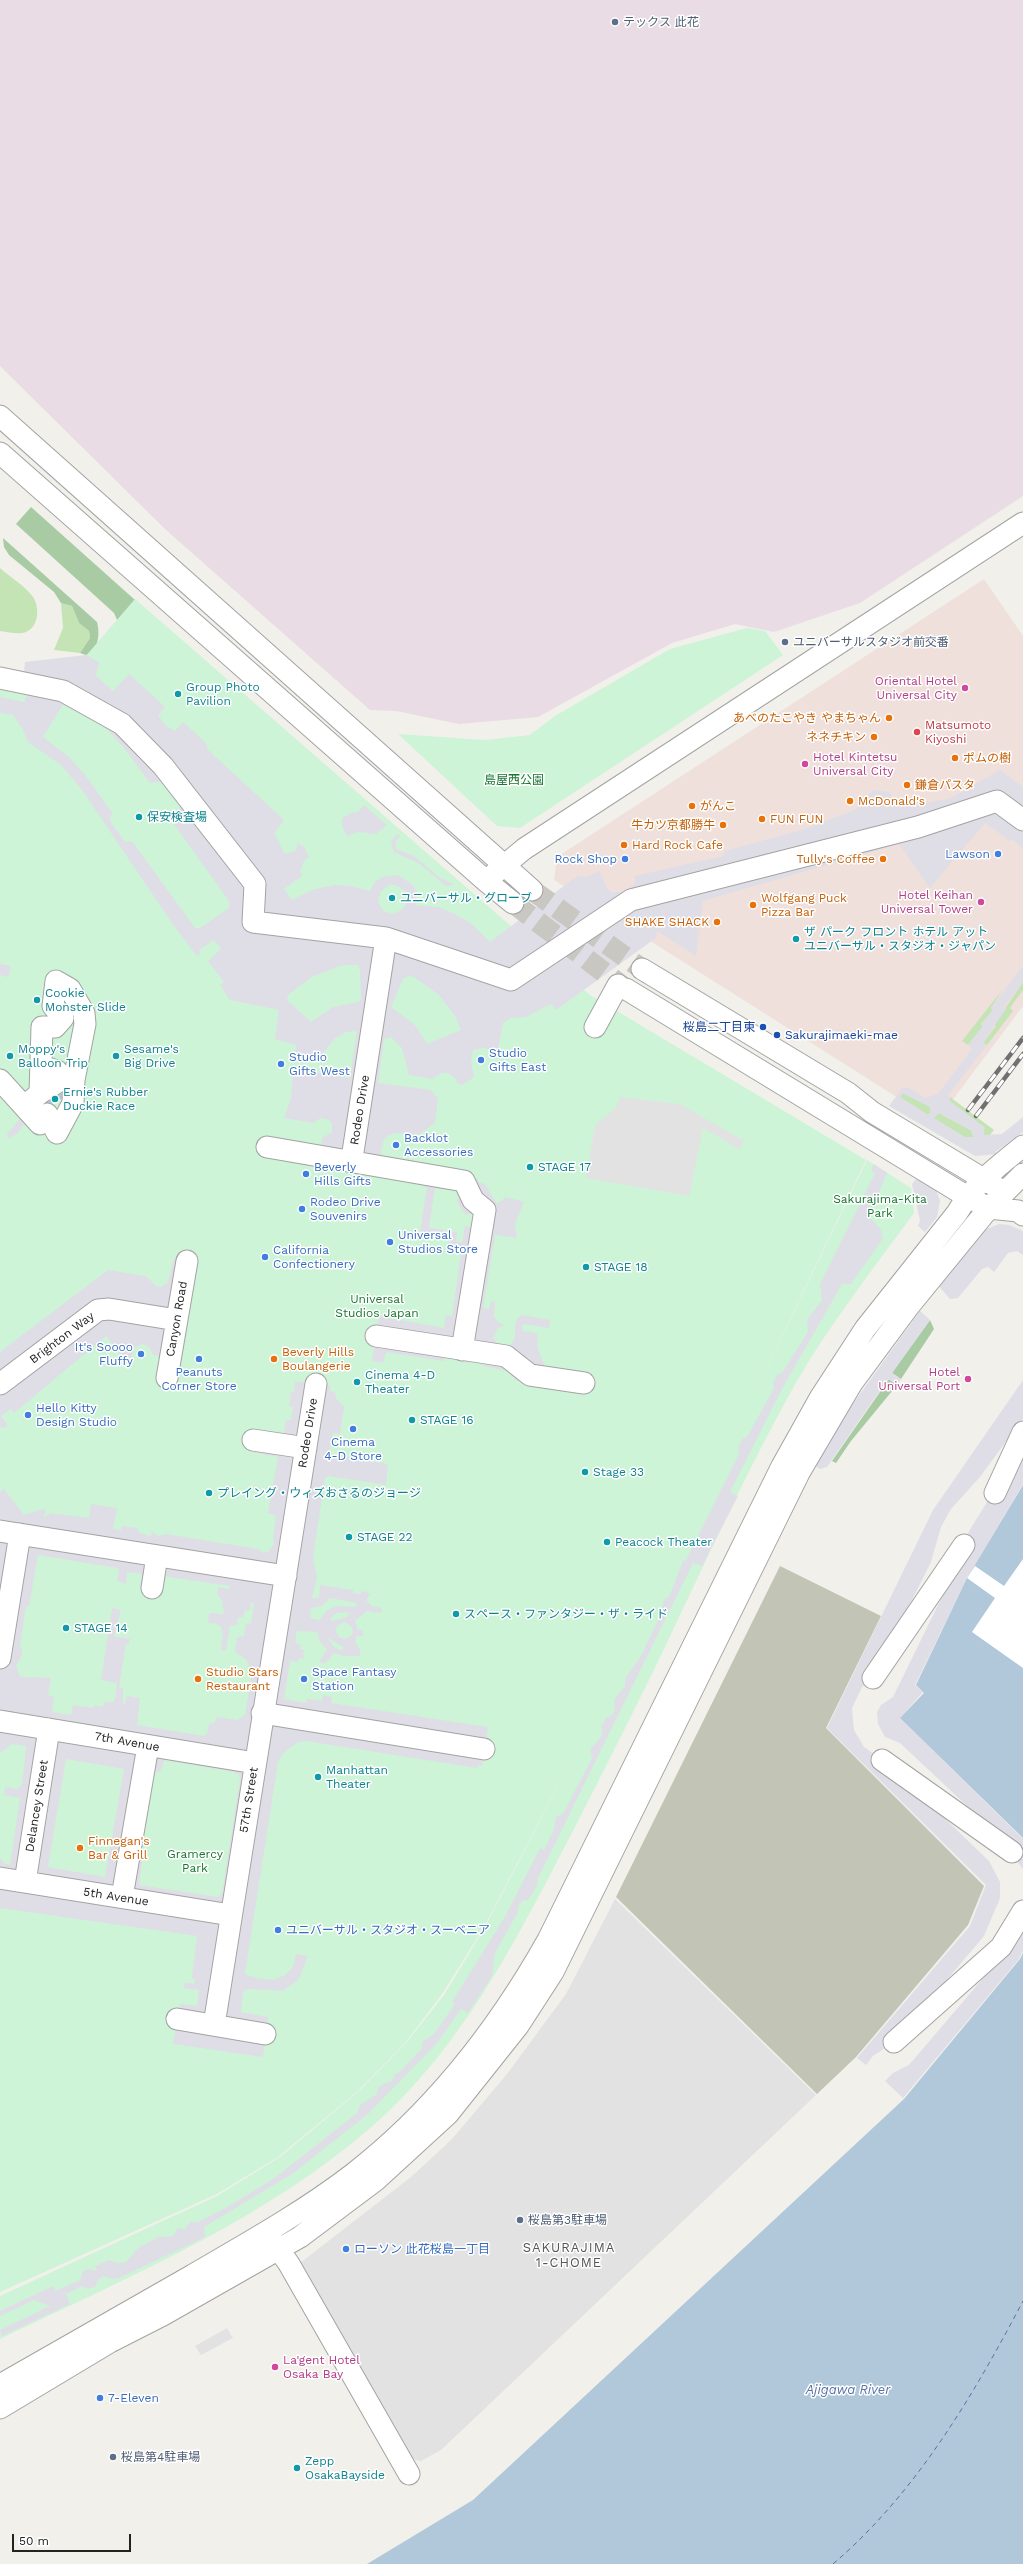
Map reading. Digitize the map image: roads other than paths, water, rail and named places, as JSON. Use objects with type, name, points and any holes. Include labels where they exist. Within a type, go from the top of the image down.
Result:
[{"type":"street","points":[[0,416],[532,890]]},
{"type":"street","points":[[0,453],[486,882],[513,903]]},
{"type":"street","points":[[486,882],[524,849],[1023,522]]},
{"type":"street","points":[[0,678],[63,691],[122,724],[163,766],[255,884],[253,922],[386,938],[511,980],[631,900],[918,827],[997,801],[1023,820]]},
{"type":"street","name":"Rodeo Drive","points":[[353,1152],[386,938]]},
{"type":"street","points":[[642,969],[848,1093],[872,1112],[1004,1191],[1020,1213]]},
{"type":"street","points":[[0,1080],[33,1100],[40,1124],[47,1114],[57,1133],[73,1103],[74,1080],[93,1029],[70,989],[56,980],[53,1006],[63,1018],[55,1027],[42,1027],[41,1066],[57,1071],[56,1083],[33,1100]]},
{"type":"street","points":[[595,1027],[622,987],[966,1196],[989,1208],[1020,1213]]},
{"type":"street","points":[[0,2385],[267,2232],[353,2173],[408,2125],[465,2063],[511,2001],[548,1940],[782,1466],[813,1411],[865,1329],[957,1213],[966,1196],[983,1178],[1023,1146]]},
{"type":"street","points":[[267,1147],[464,1181],[473,1200],[485,1210],[462,1350]]},
{"type":"street","points":[[0,2408],[110,2342],[163,2316],[278,2250],[341,2208],[405,2155],[448,2114],[518,2026],[553,1972],[799,1473],[852,1383],[909,1306],[989,1208],[1004,1191],[1023,1174]]},
{"type":"street","name":"Canyon Road","points":[[167,1378],[187,1261]]},
{"type":"street","name":"Brighton Way","points":[[0,1384],[98,1310],[109,1308],[177,1320]]},
{"type":"street","points":[[376,1336],[506,1356],[530,1375],[584,1383]]},
{"type":"street","name":"Rodeo Drive","points":[[286,1576],[316,1384]]},
{"type":"street","points":[[995,1493],[1023,1432]]},
{"type":"street","points":[[253,1440],[306,1448]]},
{"type":"street","points":[[0,1531],[286,1576]]},
{"type":"street","points":[[0,1658],[20,1534]]},
{"type":"street","points":[[873,1678],[964,1545]]},
{"type":"street","points":[[152,1588],[158,1556]]},
{"type":"street","name":"57th Street","points":[[214,2025],[262,1713],[286,1576]]},
{"type":"street","points":[[262,1713],[484,1749]]},
{"type":"street","name":"7th Avenue","points":[[0,1721],[255,1763]]},
{"type":"street","name":"Delancey Street","points":[[9,1877],[49,1729]]},
{"type":"street","points":[[122,1897],[148,1746]]},
{"type":"street","points":[[882,1760],[1012,1852]]},
{"type":"street","name":"5th Avenue","points":[[9,1877],[231,1915]]},
{"type":"street","points":[[894,2042],[1002,1948],[1023,1911]]},
{"type":"street","points":[[177,2019],[265,2034]]},
{"type":"street","points":[[267,2232],[289,2264],[409,2474]]},
{"type":"water","points":[[1023,1485],[1023,1838],[900,1718],[924,1693],[916,1685],[967,1578]]},
{"type":"water","name":"Ajigawa River","points":[[1023,1953],[1023,2564],[367,2564],[473,2500],[904,2099],[1020,1959]]},
{"type":"waterway","points":[[45,1104],[66,1094],[66,1092]]},
{"type":"tunnel","points":[[532,890],[642,969]]},
{"type":"tunnel","points":[[513,903],[626,989]]},
{"type":"railway","points":[[968,1110],[1023,1038]]},
{"type":"railway","points":[[976,1116],[1023,1054]]},
{"type":"place","name":"テックス 此花","points":[[615,22]]},
{"type":"place","name":"ユニバーサルスタジオ前交番","points":[[785,642]]},
{"type":"place","name":"Oriental Hotel Universal City","points":[[965,688]]},
{"type":"place","name":"Group Photo Pavilion","points":[[178,694]]},
{"type":"place","name":"あべのたこやき やまちゃん","points":[[889,718]]},
{"type":"place","name":"Matsumoto Kiyoshi","points":[[917,732]]},
{"type":"place","name":"ネネチキン","points":[[874,737]]},
{"type":"place","name":"ポムの樹","points":[[955,758]]},
{"type":"place","name":"Hotel Kintetsu Universal City","points":[[805,764]]},
{"type":"place","name":"鎌倉パスタ","points":[[907,785]]},
{"type":"place","name":"McDonald's","points":[[850,801]]},
{"type":"place","name":"がんこ","points":[[692,806]]},
{"type":"place","name":"保安検査場","points":[[139,817]]},
{"type":"place","name":"FUN FUN","points":[[762,819]]},
{"type":"place","name":"牛カツ京都勝牛","points":[[723,825]]},
{"type":"place","name":"Hard Rock Cafe","points":[[624,845]]},
{"type":"place","name":"Lawson","points":[[998,854]]},
{"type":"place","name":"Rock Shop","points":[[625,859]]},
{"type":"place","name":"Tully's Coffee","points":[[883,859]]},
{"type":"place","name":"ユニバーサル・グローブ","points":[[392,898]]},
{"type":"place","name":"Hotel Keihan Universal Tower","points":[[981,902]]},
{"type":"place","name":"Wolfgang Puck Pizza Bar","points":[[753,905]]},
{"type":"place","name":"SHAKE SHACK","points":[[717,922]]},
{"type":"place","name":"ザ パーク フロント ホテル アット ユニバーサル・スタジオ・ジャパン","points":[[796,939]]},
{"type":"place","name":"Cookie Monster Slide","points":[[37,1000]]},
{"type":"place","name":"桜島二丁目東","points":[[763,1027]]},
{"type":"place","name":"Sakurajimaeki-mae","points":[[777,1035]]},
{"type":"place","name":"Moppy's Balloon Trip","points":[[10,1056]]},
{"type":"place","name":"Sesame's Big Drive","points":[[116,1056]]},
{"type":"place","name":"Studio Gifts East","points":[[481,1060]]},
{"type":"place","name":"Studio Gifts West","points":[[281,1064]]},
{"type":"place","name":"Ernie's Rubber Duckie Race","points":[[55,1099]]},
{"type":"place","name":"Backlot Accessories","points":[[396,1145]]},
{"type":"place","name":"STAGE 17","points":[[530,1167]]},
{"type":"place","name":"Beverly Hills Gifts","points":[[306,1174]]},
{"type":"place","name":"Rodeo Drive Souvenirs","points":[[302,1209]]},
{"type":"place","name":"Universal Studios Store","points":[[390,1242]]},
{"type":"place","name":"California Confectionery","points":[[265,1257]]},
{"type":"place","name":"STAGE 18","points":[[586,1267]]},
{"type":"place","name":"It's Soooo Fluffy","points":[[141,1354]]},
{"type":"place","name":"Peanuts Corner Store","points":[[199,1359]]},
{"type":"place","name":"Beverly Hills Boulangerie","points":[[274,1359]]},
{"type":"place","name":"Hotel Universal Port","points":[[968,1379]]},
{"type":"place","name":"Cinema 4-D Theater","points":[[357,1382]]},
{"type":"place","name":"Hello Kitty Design Studio","points":[[28,1415]]},
{"type":"place","name":"STAGE 16","points":[[412,1420]]},
{"type":"place","name":"Cinema 4-D Store","points":[[353,1429]]},
{"type":"place","name":"Stage 33","points":[[585,1472]]},
{"type":"place","name":"プレイング・ウィズおさるのジョージ","points":[[209,1493]]},
{"type":"place","name":"STAGE 22","points":[[349,1537]]},
{"type":"place","name":"Peacock Theater","points":[[607,1542]]},
{"type":"place","name":"スペース・ファンタジー・ザ・ライド","points":[[456,1614]]},
{"type":"place","name":"STAGE 14","points":[[66,1628]]},
{"type":"place","name":"Studio Stars Restaurant","points":[[198,1679]]},
{"type":"place","name":"Space Fantasy Station","points":[[304,1679]]},
{"type":"place","name":"Manhattan Theater","points":[[318,1777]]},
{"type":"place","name":"Finnegan's Bar & Grill","points":[[80,1848]]},
{"type":"place","name":"ユニバーサル・スタジオ・スーベニア","points":[[278,1930]]},
{"type":"place","name":"桜島第3駐車場","points":[[520,2220]]},
{"type":"place","name":"ローソン 此花桜島一丁目","points":[[346,2249]]},
{"type":"place","name":"La'gent Hotel Osaka Bay","points":[[275,2367]]},
{"type":"place","name":"7-Eleven","points":[[100,2398]]},
{"type":"place","name":"桜島第4駐車場","points":[[113,2457]]},
{"type":"place","name":"Zepp OsakaBayside","points":[[297,2468]]},
{"type":"district","name":"SAKURAJIMA 1-CHOME","points":[[569,2256]]},
{"type":"park label","name":"島屋西公園","points":[[514,780]]},
{"type":"park label","name":"Sakurajima-Kita Park","points":[[880,1206]]},
{"type":"park label","name":"Universal Studios Japan","points":[[377,1306]]},
{"type":"park label","name":"Gramercy Park","points":[[195,1861]]}]
